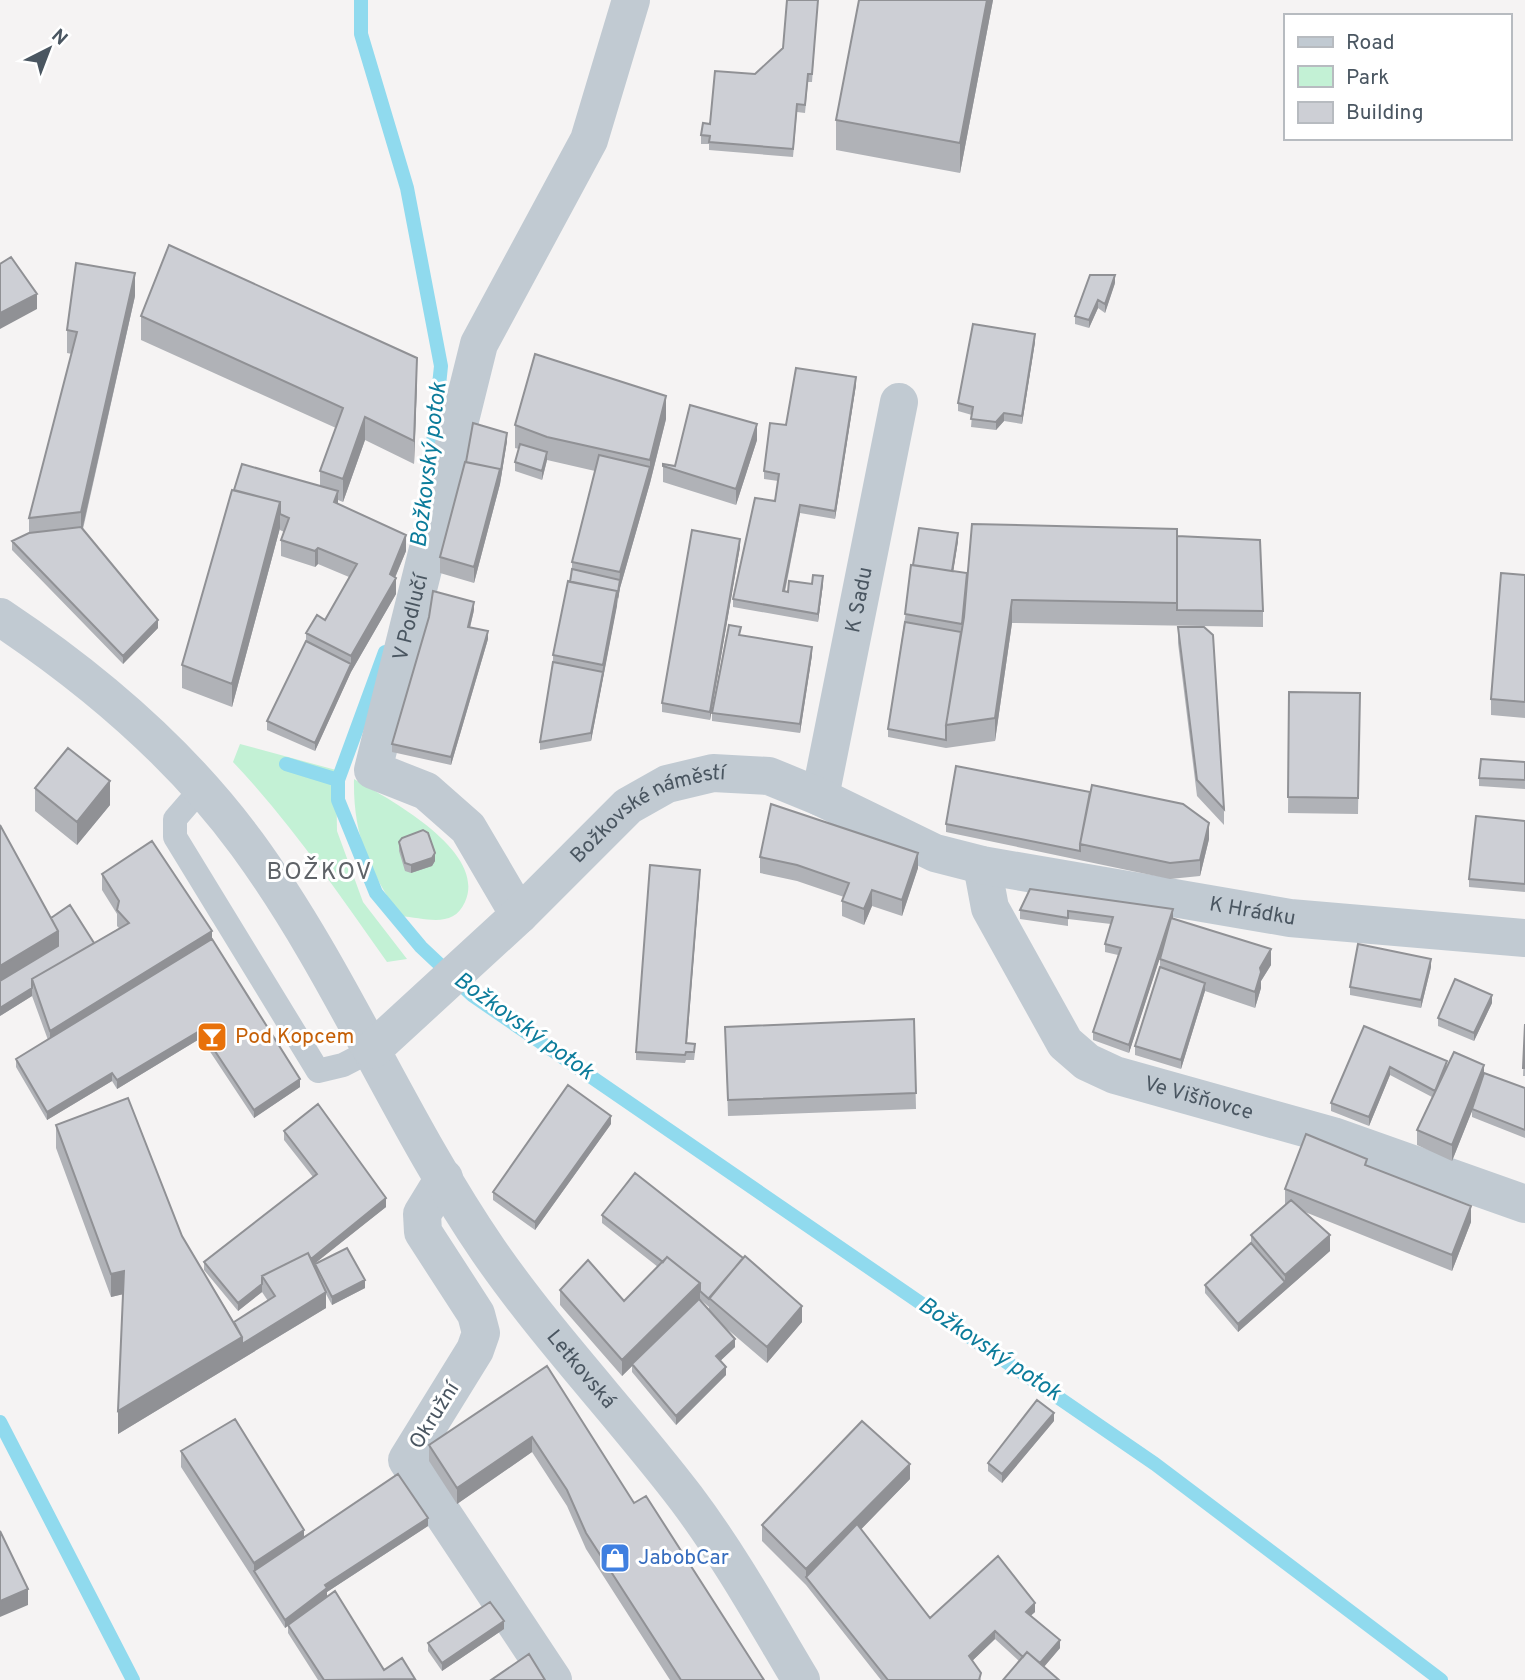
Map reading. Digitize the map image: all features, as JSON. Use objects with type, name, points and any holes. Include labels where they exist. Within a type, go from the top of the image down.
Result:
[{"type":"street","name":"V Podlučí","points":[[519,915],[468,828],[426,791],[373,770],[479,344],[589,140],[631,0]]},
{"type":"street","name":"K Sadu","points":[[820,797],[899,402]]},
{"type":"street","name":"Letkovská","points":[[0,617],[52,652],[155,738],[247,844],[312,943],[487,1249],[537,1316],[686,1499],[801,1680]]},
{"type":"street","name":"Božkovské náměstí","points":[[372,1050],[519,915],[628,806],[667,784],[713,773],[769,776],[820,797],[935,853],[982,865]]},
{"type":"street","name":"K Hrádku","points":[[982,865],[1290,918],[1525,938]]},
{"type":"street","name":"Ve Višňovce","points":[[982,865],[990,908],[1065,1043],[1087,1062],[1115,1075],[1333,1136],[1525,1205]]},
{"type":"street","name":"Okružní","points":[[444,1178],[422,1214],[423,1231],[476,1314],[481,1334],[475,1350],[407,1460],[553,1680]]},
{"type":"lane","points":[[201,789],[176,819],[175,836],[318,1072],[343,1065],[372,1050]]},
{"type":"green space","points":[[240,744],[336,770],[337,831],[363,902],[407,959],[387,962],[294,834],[233,762]]},
{"type":"green space","points":[[354,779],[410,813],[449,846],[462,864],[468,883],[465,902],[453,916],[429,920],[400,916],[365,851],[356,818]]},
{"type":"building","points":[[787,0],[818,0],[812,74],[808,74],[805,105],[797,104],[793,149],[709,142],[710,136],[701,135],[703,123],[710,124],[715,71],[755,74],[783,48]]},
{"type":"building","points":[[859,0],[987,0],[960,143],[836,120]]},
{"type":"building","points":[[169,245],[417,358],[414,441],[365,417],[343,479],[320,471],[343,408],[141,316]]},
{"type":"building","points":[[11,257],[37,294],[0,313],[0,264]]},
{"type":"building","points":[[76,263],[135,273],[81,512],[29,518],[77,332],[67,330]]},
{"type":"building","points":[[1090,275],[1115,275],[1105,304],[1098,300],[1089,320],[1075,316]]},
{"type":"building","points":[[973,324],[1035,334],[1022,416],[1004,413],[996,422],[971,419],[973,407],[958,403]]},
{"type":"building","points":[[535,354],[666,396],[650,460],[547,437],[515,425]]},
{"type":"building","points":[[796,368],[856,377],[835,511],[800,505],[783,591],[788,592],[789,581],[812,584],[813,575],[823,576],[818,614],[733,599],[755,498],[775,501],[779,474],[764,471],[770,423],[786,425]]},
{"type":"building","points":[[690,405],[757,424],[736,489],[663,466],[675,466]]},
{"type":"building","points":[[473,423],[507,433],[500,476],[500,469],[466,462]]},
{"type":"building","points":[[520,444],[547,452],[542,471],[515,462]]},
{"type":"building","points":[[599,455],[650,467],[620,572],[572,562]]},
{"type":"building","points":[[465,462],[500,469],[474,567],[440,557]]},
{"type":"building","points":[[242,464],[338,491],[334,502],[406,535],[390,574],[396,578],[351,656],[306,633],[317,615],[325,620],[357,564],[318,548],[315,551],[281,540],[289,518],[280,514],[280,502],[234,490]]},
{"type":"building","points":[[232,490],[280,502],[232,684],[182,665]]},
{"type":"building","points":[[972,524],[1177,529],[1177,603],[1012,600],[995,718],[946,725],[964,617]]},
{"type":"building","points":[[81,527],[158,620],[123,656],[12,541],[29,533]]},
{"type":"building","points":[[919,528],[958,533],[952,571],[913,565]]},
{"type":"building","points":[[692,530],[740,539],[710,712],[662,703]]},
{"type":"building","points":[[1177,536],[1260,540],[1263,611],[1177,610]]},
{"type":"building","points":[[911,565],[967,573],[962,624],[905,614]]},
{"type":"building","points":[[572,569],[620,580],[617,598],[617,591],[570,582]]},
{"type":"building","points":[[1501,573],[1525,575],[1525,702],[1491,699]]},
{"type":"building","points":[[568,581],[617,591],[603,665],[553,655]]},
{"type":"building","points":[[433,591],[474,602],[468,627],[488,631],[451,757],[392,744],[429,617]]},
{"type":"building","points":[[905,622],[961,632],[946,740],[888,729]]},
{"type":"building","points":[[729,625],[741,627],[739,635],[812,647],[800,724],[712,713]]},
{"type":"building","points":[[1178,627],[1204,627],[1213,635],[1224,809],[1197,780]]},
{"type":"building","points":[[306,641],[351,664],[315,743],[267,721]]},
{"type":"building","points":[[553,662],[603,672],[591,733],[540,742]]},
{"type":"building","points":[[1289,692],[1360,693],[1358,798],[1288,797]]},
{"type":"building","points":[[68,748],[110,781],[77,822],[35,788]]},
{"type":"building","points":[[1481,759],[1525,762],[1525,780],[1479,778]]},
{"type":"building","points":[[956,766],[1090,792],[1080,851],[946,824]]},
{"type":"building","points":[[1092,785],[1183,804],[1209,823],[1200,860],[1170,863],[1080,844]]},
{"type":"building","points":[[771,804],[918,853],[902,900],[872,890],[864,909],[842,901],[849,883],[797,865],[760,857]]},
{"type":"building","points":[[1476,816],[1525,821],[1525,884],[1469,879]]},
{"type":"building","points":[[0,825],[58,931],[0,966]]},
{"type":"building","points":[[423,830],[428,833],[435,853],[432,858],[411,865],[405,863],[399,842],[402,838]]},
{"type":"building","points":[[152,841],[212,931],[50,1031],[32,979],[129,923],[117,910],[119,901],[102,874]]},
{"type":"building","points":[[650,865],[700,870],[686,1043],[695,1044],[694,1052],[686,1052],[685,1055],[636,1052]]},
{"type":"building","points":[[1030,889],[1173,909],[1129,1045],[1093,1032],[1121,948],[1105,944],[1113,917],[1068,911],[1068,918],[1020,910]]},
{"type":"building","points":[[70,905],[94,943],[32,979],[32,988],[0,1008],[0,981],[58,946],[58,931],[51,918]]},
{"type":"building","points":[[1171,918],[1271,949],[1260,968],[1255,992],[1160,959]]},
{"type":"building","points":[[212,939],[300,1079],[254,1110],[201,1030],[117,1080],[112,1073],[47,1112],[16,1059]]},
{"type":"building","points":[[1358,944],[1431,959],[1421,1000],[1350,987]]},
{"type":"building","points":[[1160,967],[1205,983],[1181,1060],[1135,1046]]},
{"type":"building","points":[[1455,979],[1492,995],[1474,1033],[1438,1018]]},
{"type":"building","points":[[914,1019],[916,1093],[728,1100],[725,1027]]},
{"type":"building","points":[[1525,1024],[1525,1068],[1523,1068]]},
{"type":"building","points":[[1364,1026],[1447,1061],[1435,1091],[1390,1067],[1369,1117],[1331,1103]]},
{"type":"building","points":[[1454,1052],[1484,1065],[1452,1145],[1417,1130]]},
{"type":"building","points":[[1484,1073],[1525,1088],[1525,1130],[1472,1109]]},
{"type":"building","points":[[568,1085],[611,1116],[535,1222],[493,1192]]},
{"type":"building","points":[[128,1098],[182,1236],[242,1337],[118,1411],[124,1271],[111,1274],[56,1125]]},
{"type":"building","points":[[318,1104],[386,1198],[311,1259],[308,1253],[262,1276],[262,1284],[238,1303],[204,1262],[317,1174],[284,1131]]},
{"type":"building","points":[[1306,1134],[1367,1159],[1365,1165],[1471,1206],[1452,1255],[1285,1189]]},
{"type":"building","points":[[635,1173],[743,1258],[709,1299],[700,1291],[700,1283],[667,1257],[663,1262],[602,1215]]},
{"type":"building","points":[[1291,1200],[1330,1235],[1285,1275],[1251,1235]]},
{"type":"building","points":[[1251,1243],[1285,1282],[1238,1324],[1205,1285]]},
{"type":"building","points":[[347,1248],[365,1280],[332,1297],[315,1264]]},
{"type":"building","points":[[308,1253],[326,1292],[242,1344],[242,1337],[234,1322],[275,1296],[262,1276]]},
{"type":"building","points":[[745,1256],[802,1306],[767,1347],[709,1298]]},
{"type":"building","points":[[667,1257],[700,1283],[622,1360],[560,1290],[588,1260],[624,1301]]},
{"type":"building","points":[[699,1299],[735,1339],[716,1356],[726,1367],[676,1416],[632,1364]]},
{"type":"building","points":[[547,1366],[634,1503],[646,1496],[764,1680],[681,1680],[586,1533],[567,1490],[532,1437],[457,1488],[429,1445]]},
{"type":"building","points":[[1037,1400],[1054,1413],[1002,1474],[988,1463]]},
{"type":"building","points":[[235,1419],[304,1530],[254,1563],[181,1451]]},
{"type":"building","points":[[862,1421],[910,1464],[806,1569],[762,1525]]},
{"type":"building","points":[[398,1474],[428,1518],[325,1585],[327,1588],[285,1620],[254,1571]]},
{"type":"building","points":[[857,1524],[930,1618],[998,1556],[1035,1603],[1026,1612],[1060,1640],[1040,1663],[1027,1652],[1023,1657],[995,1631],[969,1656],[981,1673],[979,1680],[888,1680],[806,1577]]},
{"type":"building","points":[[0,1531],[28,1589],[0,1601]]},
{"type":"building","points":[[335,1591],[384,1670],[402,1658],[415,1679],[324,1680],[288,1625]]},
{"type":"building","points":[[490,1602],[504,1621],[442,1663],[428,1643]]},
{"type":"building","points":[[1027,1652],[1059,1680],[1003,1680]]},
{"type":"building","points":[[529,1654],[545,1680],[491,1680]]},
{"type":"waterway","name":"Božkovský potok","points":[[361,0],[361,34],[407,188],[441,366],[430,471]]},
{"type":"waterway","name":"Božkovský potok","points":[[385,652],[338,780],[338,800],[376,893],[421,947],[472,995],[1155,1464],[1441,1680]]},
{"type":"waterway","points":[[286,764],[338,780]]},
{"type":"waterway","points":[[0,1422],[133,1680]]},
{"type":"place","name":"Pod Kopcem","points":[[212,1037]]},
{"type":"place","name":"JabobCar","points":[[615,1558]]},
{"type":"district","name":"BOŽKOV","points":[[320,873]]}]
